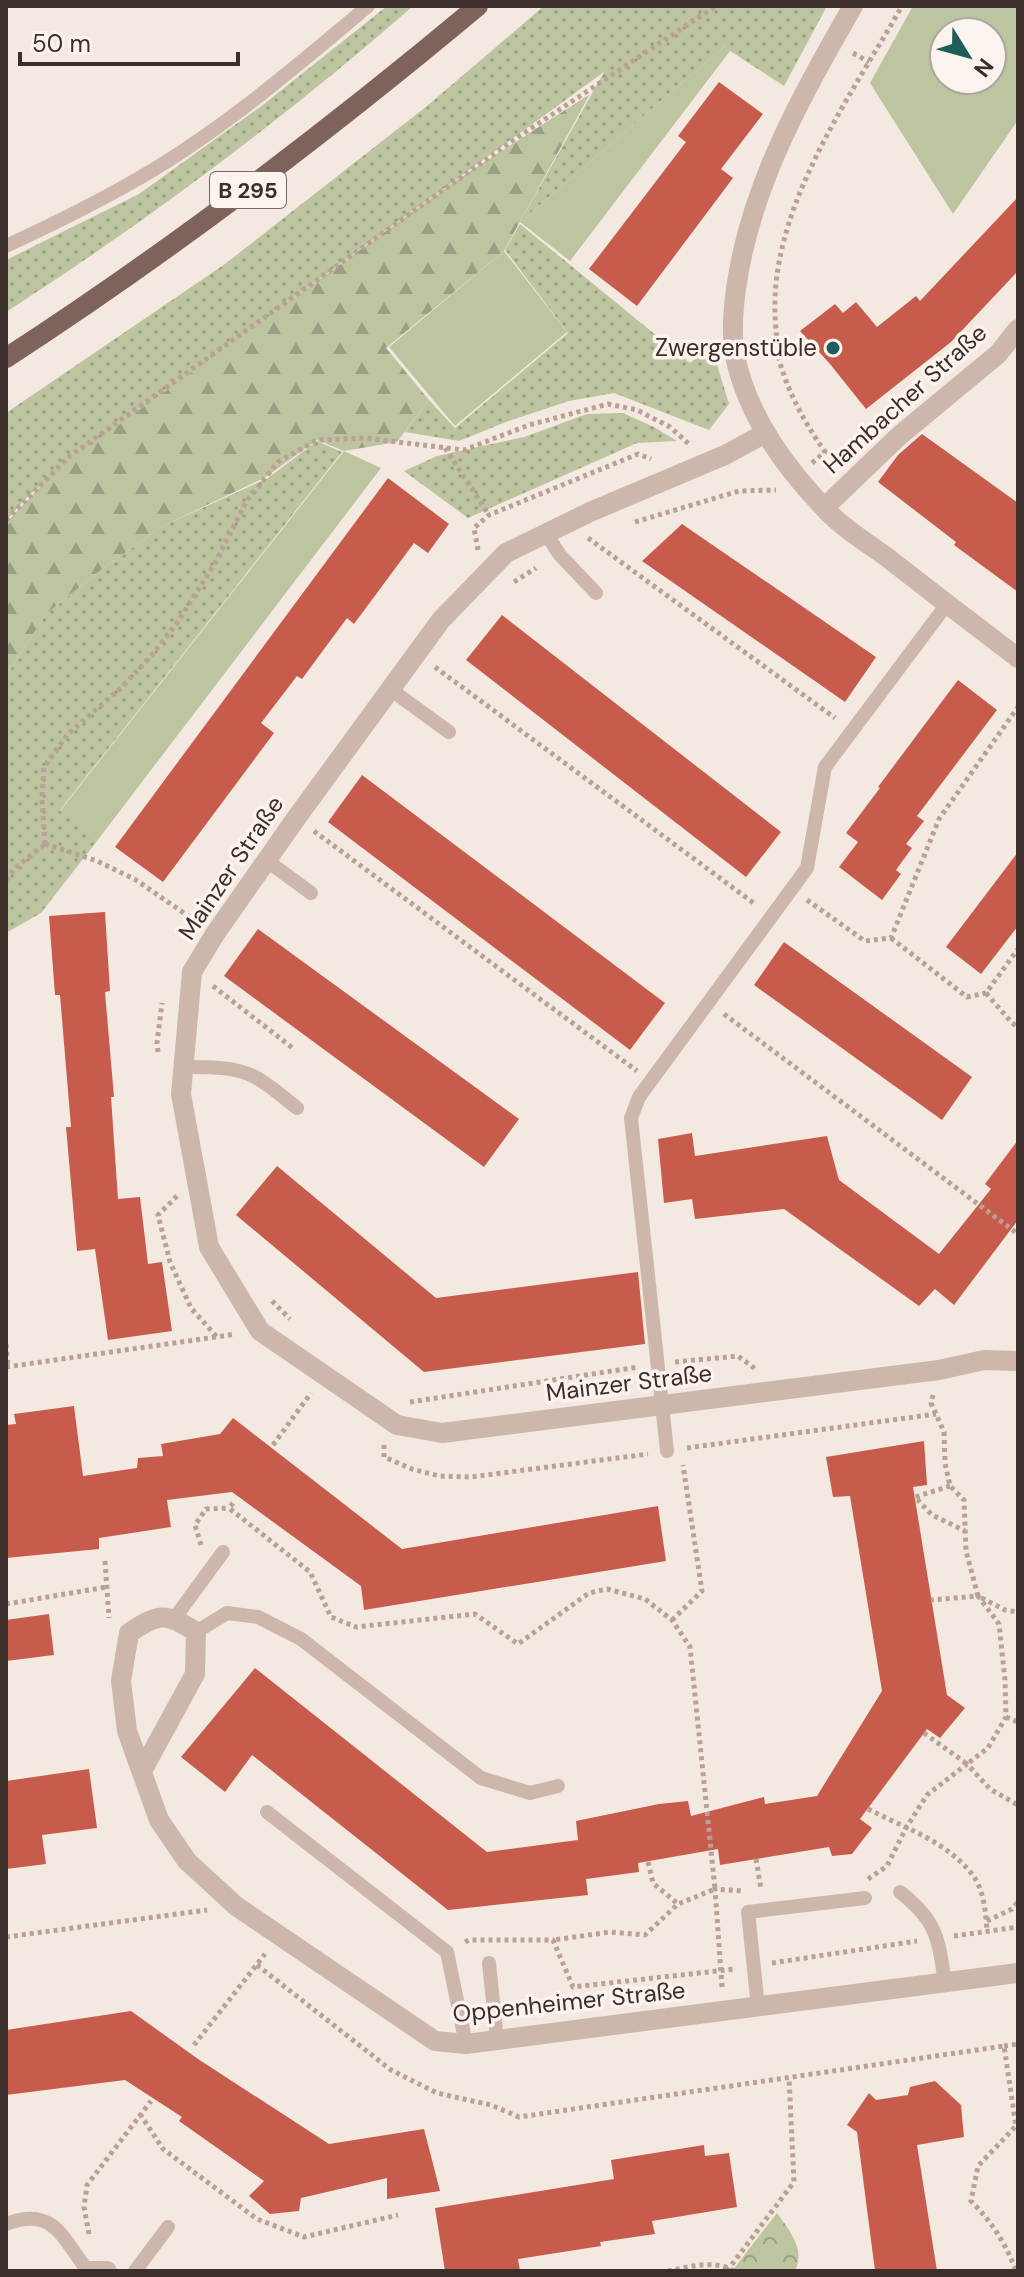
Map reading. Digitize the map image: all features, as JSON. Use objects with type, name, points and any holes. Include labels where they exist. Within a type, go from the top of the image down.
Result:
[{"type":"main road","name":"B 295","points":[[6,358],[235,199],[368,97],[478,6]]},
{"type":"street","points":[[853,6],[795,109],[754,207],[740,261],[732,318],[735,354],[746,393],[764,434],[830,514],[1018,658]]},
{"type":"street","name":"Hambacher Straße","points":[[825,507],[899,436],[998,354],[1018,329]]},
{"type":"street","name":"Mainzer Straße","points":[[764,434],[725,455],[567,523],[506,553],[441,620],[215,934],[192,972],[181,1094],[209,1247],[260,1331],[397,1425],[442,1433],[939,1370],[984,1360],[1018,1361]]},
{"type":"street","points":[[137,1628],[154,1617],[174,1619],[196,1632],[195,1674],[142,1771]]},
{"type":"street","name":"Oppenheimer Straße","points":[[137,1628],[129,1633],[121,1681],[127,1731],[159,1820],[187,1861],[236,1906],[435,2041],[466,2044],[1018,1973]]},
{"type":"street","points":[[91,2271],[107,2271]]},
{"type":"lane","points":[[6,246],[129,184],[221,125],[368,6]]},
{"type":"lane","points":[[546,534],[560,555],[596,593]]},
{"type":"lane","points":[[674,1450],[663,1405],[631,1118],[639,1097],[650,1081],[807,868],[825,767],[947,604]]},
{"type":"lane","points":[[390,689],[449,732]]},
{"type":"lane","points":[[266,860],[311,893]]},
{"type":"lane","points":[[183,1067],[205,1067],[255,1077],[297,1108]]},
{"type":"lane","points":[[174,1619],[223,1552]]},
{"type":"lane","points":[[196,1632],[227,1613],[258,1617],[301,1639],[481,1778],[530,1793],[558,1786]]},
{"type":"lane","points":[[267,1812],[447,1952],[466,2044]]},
{"type":"lane","points":[[900,1892],[924,1913],[938,1938],[945,1983]]},
{"type":"lane","points":[[758,2007],[748,1912],[865,1898]]},
{"type":"lane","points":[[489,1963],[497,2040]]},
{"type":"lane","points":[[6,2224],[25,2218],[40,2218],[67,2239],[77,2257],[91,2271]]},
{"type":"lane","points":[[135,2271],[168,2227]]},
{"type":"path","points":[[6,520],[70,456],[512,141],[716,6]]},
{"type":"path","points":[[825,452],[806,424],[779,358],[775,278],[799,195],[820,148],[902,6]]},
{"type":"path","points":[[45,844],[42,798],[44,767],[68,734],[121,688],[169,634],[215,563],[246,502],[278,462],[317,440],[365,438],[464,450],[529,425],[608,404],[637,410],[670,427],[692,447],[683,452]]},
{"type":"path","points":[[445,448],[489,515]]},
{"type":"path","points":[[479,556],[474,528],[489,515],[638,454],[664,463]]},
{"type":"path","points":[[567,523],[852,730]]},
{"type":"path","points":[[416,653],[772,917]]},
{"type":"path","points":[[891,938],[939,819],[1018,707]]},
{"type":"path","points":[[297,817],[650,1081]]},
{"type":"path","points":[[6,880],[15,868],[45,844]]},
{"type":"path","points":[[45,844],[97,861],[136,880],[215,934]]},
{"type":"path","points":[[792,889],[865,941],[891,938],[967,997],[986,993],[1018,949]]},
{"type":"path","points":[[189,930],[204,910]]},
{"type":"path","points":[[210,999],[212,985]]},
{"type":"path","points":[[159,1058],[157,1043],[163,993]]},
{"type":"path","points":[[986,993],[1018,1027]]},
{"type":"path","points":[[708,1002],[1018,1234]]},
{"type":"path","points":[[179,1195],[158,1215],[170,1262],[191,1308],[217,1337]]},
{"type":"path","points":[[269,1298],[291,1321]]},
{"type":"path","points":[[6,1344],[7,1367],[260,1331]]},
{"type":"path","points":[[410,1402],[658,1364],[738,1356],[761,1372]]},
{"type":"path","points":[[863,1882],[887,1866],[927,1795],[988,1748],[1006,1717],[999,1624],[978,1596],[966,1551],[964,1500],[950,1486],[945,1463],[944,1432],[931,1403],[939,1370]]},
{"type":"path","points":[[273,1445],[312,1392]]},
{"type":"path","points":[[674,1450],[936,1414]]},
{"type":"path","points":[[672,1620],[702,1591],[683,1465]]},
{"type":"path","points":[[950,1486],[915,1497],[932,1515],[965,1531]]},
{"type":"path","points":[[193,1557],[201,1545],[195,1525],[206,1509],[231,1505],[310,1572],[331,1617],[356,1627],[475,1614],[518,1644],[589,1593],[607,1589],[645,1599],[672,1620],[690,1647],[715,1889],[724,2012]]},
{"type":"path","points":[[105,1561],[109,1618],[137,1628]]},
{"type":"path","points":[[6,1604],[107,1587]]},
{"type":"path","points":[[931,1600],[978,1596],[1005,1610],[1018,1612]]},
{"type":"path","points":[[1006,1717],[1018,1722]]},
{"type":"path","points":[[924,1733],[967,1764],[990,1789],[1018,1805]]},
{"type":"path","points":[[868,1809],[926,1836],[958,1860],[975,1878],[981,1893],[987,1932]]},
{"type":"path","points":[[756,1859],[761,1890]]},
{"type":"path","points":[[648,1862],[653,1883],[678,1904]]},
{"type":"path","points":[[447,1952],[469,1940],[553,1940],[610,1932],[645,1935],[678,1904],[715,1889],[775,1890]]},
{"type":"path","points":[[987,1921],[1012,1909],[1018,1902]]},
{"type":"path","points":[[6,1937],[236,1906]]},
{"type":"path","points":[[553,1940],[573,1987],[753,1966],[1018,1927]]},
{"type":"path","points":[[194,2045],[280,1936]]},
{"type":"path","points":[[257,1965],[391,2070],[437,2093],[491,2105],[519,2117],[1018,2044]]},
{"type":"path","points":[[1004,2046],[1016,2126],[978,2166],[971,2201],[1007,2247],[1016,2271]]},
{"type":"path","points":[[668,2271],[703,2264],[730,2270],[794,2182],[789,2078]]},
{"type":"path","points":[[91,2271],[84,2207],[87,2185],[151,2101]]},
{"type":"path","points":[[140,2114],[163,2149],[257,2219],[304,2237],[398,2215]]},
{"type":"green space","points":[[387,6],[413,6],[316,88],[215,166],[112,241],[6,312],[6,260],[139,194],[264,104]]},
{"type":"green space","points":[[544,6],[827,6],[784,86],[724,47],[520,222],[604,72],[29,495],[6,521],[6,413],[225,264],[427,106]]},
{"type":"green space","points":[[913,6],[1018,6],[1018,120],[953,214],[870,83]]},
{"type":"green space","points":[[724,47],[730,51],[570,261],[520,222]]},
{"type":"green space","points":[[590,94],[504,251],[386,348],[429,400],[397,442],[344,451],[317,440],[266,477],[165,525],[106,566],[46,614],[6,676],[6,523],[53,473],[455,181]]},
{"type":"green space","points":[[520,224],[690,363],[711,345],[729,404],[709,430],[614,393],[569,401],[459,441],[405,432],[429,400],[455,428],[568,333],[505,250]]},
{"type":"green space","points":[[504,251],[567,332],[455,426],[389,347]]},
{"type":"green space","points":[[623,413],[677,441],[637,443],[468,518],[404,471],[437,456],[524,437],[587,414]]},
{"type":"green space","points":[[317,441],[342,452],[60,810],[97,841],[41,913],[6,933],[6,676],[46,614],[106,566],[165,525],[268,478]]},
{"type":"green space","points":[[344,451],[381,468],[97,841],[60,811]]},
{"type":"green space","points":[[777,2213],[797,2247],[799,2255],[795,2271],[732,2271]]},
{"type":"building","points":[[719,82],[763,114],[721,169],[733,178],[637,306],[589,269],[686,142],[678,136]]},
{"type":"building","points":[[1018,197],[1018,271],[951,342],[866,409],[800,331],[835,304],[843,313],[856,302],[877,327],[916,296],[920,301]]},
{"type":"building","points":[[922,434],[1018,503],[1018,592],[954,545],[956,542],[878,482],[898,455]]},
{"type":"building","points":[[388,478],[449,524],[428,553],[414,543],[354,624],[347,618],[302,679],[297,676],[261,723],[274,733],[163,882],[115,847]]},
{"type":"building","points":[[682,524],[876,657],[845,702],[642,561]]},
{"type":"building","points":[[502,615],[781,832],[746,877],[466,660]]},
{"type":"building","points":[[958,680],[997,710],[917,816],[924,821],[906,844],[912,848],[896,870],[901,874],[882,900],[839,867],[858,842],[846,833]]},
{"type":"building","points":[[362,775],[665,1003],[630,1050],[328,822]]},
{"type":"building","points":[[1018,852],[1018,926],[981,974],[946,947]]},
{"type":"building","points":[[105,912],[110,991],[105,992],[114,1097],[111,1097],[118,1199],[140,1197],[148,1264],[162,1262],[172,1331],[108,1340],[95,1249],[77,1251],[66,1127],[71,1127],[60,995],[55,995],[49,916]]},
{"type":"building","points":[[258,929],[519,1119],[484,1167],[224,976]]},
{"type":"building","points":[[784,942],[972,1077],[942,1120],[754,985]]},
{"type":"building","points":[[692,1133],[695,1156],[827,1136],[839,1180],[939,1254],[991,1189],[985,1184],[1018,1140],[1018,1220],[954,1305],[935,1289],[919,1306],[784,1209],[695,1219],[692,1199],[664,1203],[658,1139]]},
{"type":"building","points":[[277,1166],[436,1298],[638,1272],[645,1344],[424,1372],[236,1215]]},
{"type":"building","points":[[74,1406],[83,1476],[137,1468],[138,1458],[163,1456],[161,1444],[220,1434],[233,1418],[402,1549],[658,1506],[666,1561],[364,1610],[361,1586],[232,1492],[167,1500],[171,1527],[99,1538],[99,1549],[6,1558],[6,1425],[16,1424],[14,1414]]},
{"type":"building","points":[[924,1441],[927,1485],[913,1487],[947,1695],[965,1708],[940,1738],[927,1729],[860,1819],[872,1828],[852,1854],[832,1856],[829,1847],[720,1865],[718,1849],[638,1863],[639,1872],[586,1879],[588,1895],[448,1910],[252,1755],[225,1792],[181,1757],[255,1668],[487,1852],[578,1840],[576,1821],[659,1804],[688,1801],[691,1816],[764,1797],[765,1804],[817,1796],[882,1691],[850,1496],[833,1497],[826,1457]]},
{"type":"building","points":[[49,1614],[54,1655],[6,1661],[6,1620]]},
{"type":"building","points":[[89,1769],[97,1828],[42,1835],[46,1864],[6,1869],[6,1781]]},
{"type":"building","points":[[131,2011],[198,2059],[329,2144],[424,2129],[440,2191],[387,2199],[387,2178],[301,2198],[299,2211],[270,2214],[249,2196],[264,2181],[179,2121],[182,2117],[125,2080],[6,2095],[6,2030]]},
{"type":"building","points":[[935,2081],[961,2105],[964,2137],[917,2145],[937,2271],[875,2271],[857,2132],[847,2125],[869,2093],[876,2100],[908,2095],[910,2087]]},
{"type":"building","points":[[704,2145],[705,2156],[729,2153],[737,2207],[652,2221],[655,2234],[518,2259],[520,2271],[445,2271],[435,2208],[614,2179],[611,2160]]},
{"type":"place","name":"Zwergenstüble","points":[[833,348]]}]
